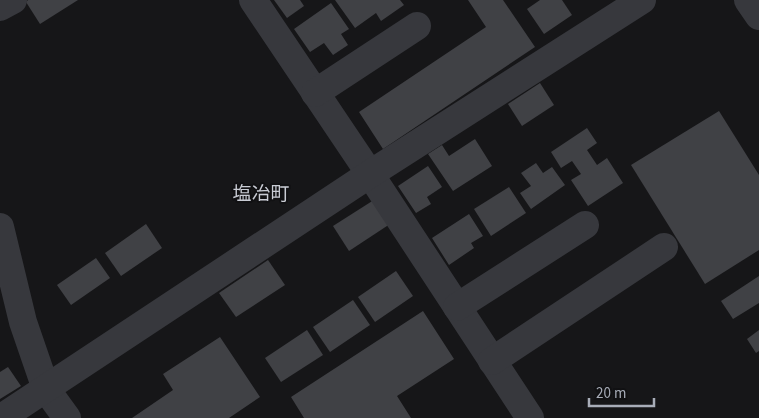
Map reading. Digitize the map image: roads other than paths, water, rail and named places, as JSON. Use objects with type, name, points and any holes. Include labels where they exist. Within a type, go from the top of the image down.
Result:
[{"type":"street","points":[[0,7],[13,0]]},
{"type":"street","points":[[253,0],[530,418]]},
{"type":"street","points":[[1,418],[370,174],[642,0]]},
{"type":"street","points":[[748,0],[759,16]]},
{"type":"street","points":[[315,93],[417,26]]},
{"type":"street","points":[[457,307],[586,225]]},
{"type":"street","points":[[0,227],[23,322],[46,389],[67,418]]},
{"type":"street","points":[[492,361],[664,247]]},
{"type":"district","name":"塩冶町","points":[[261,193]]}]
